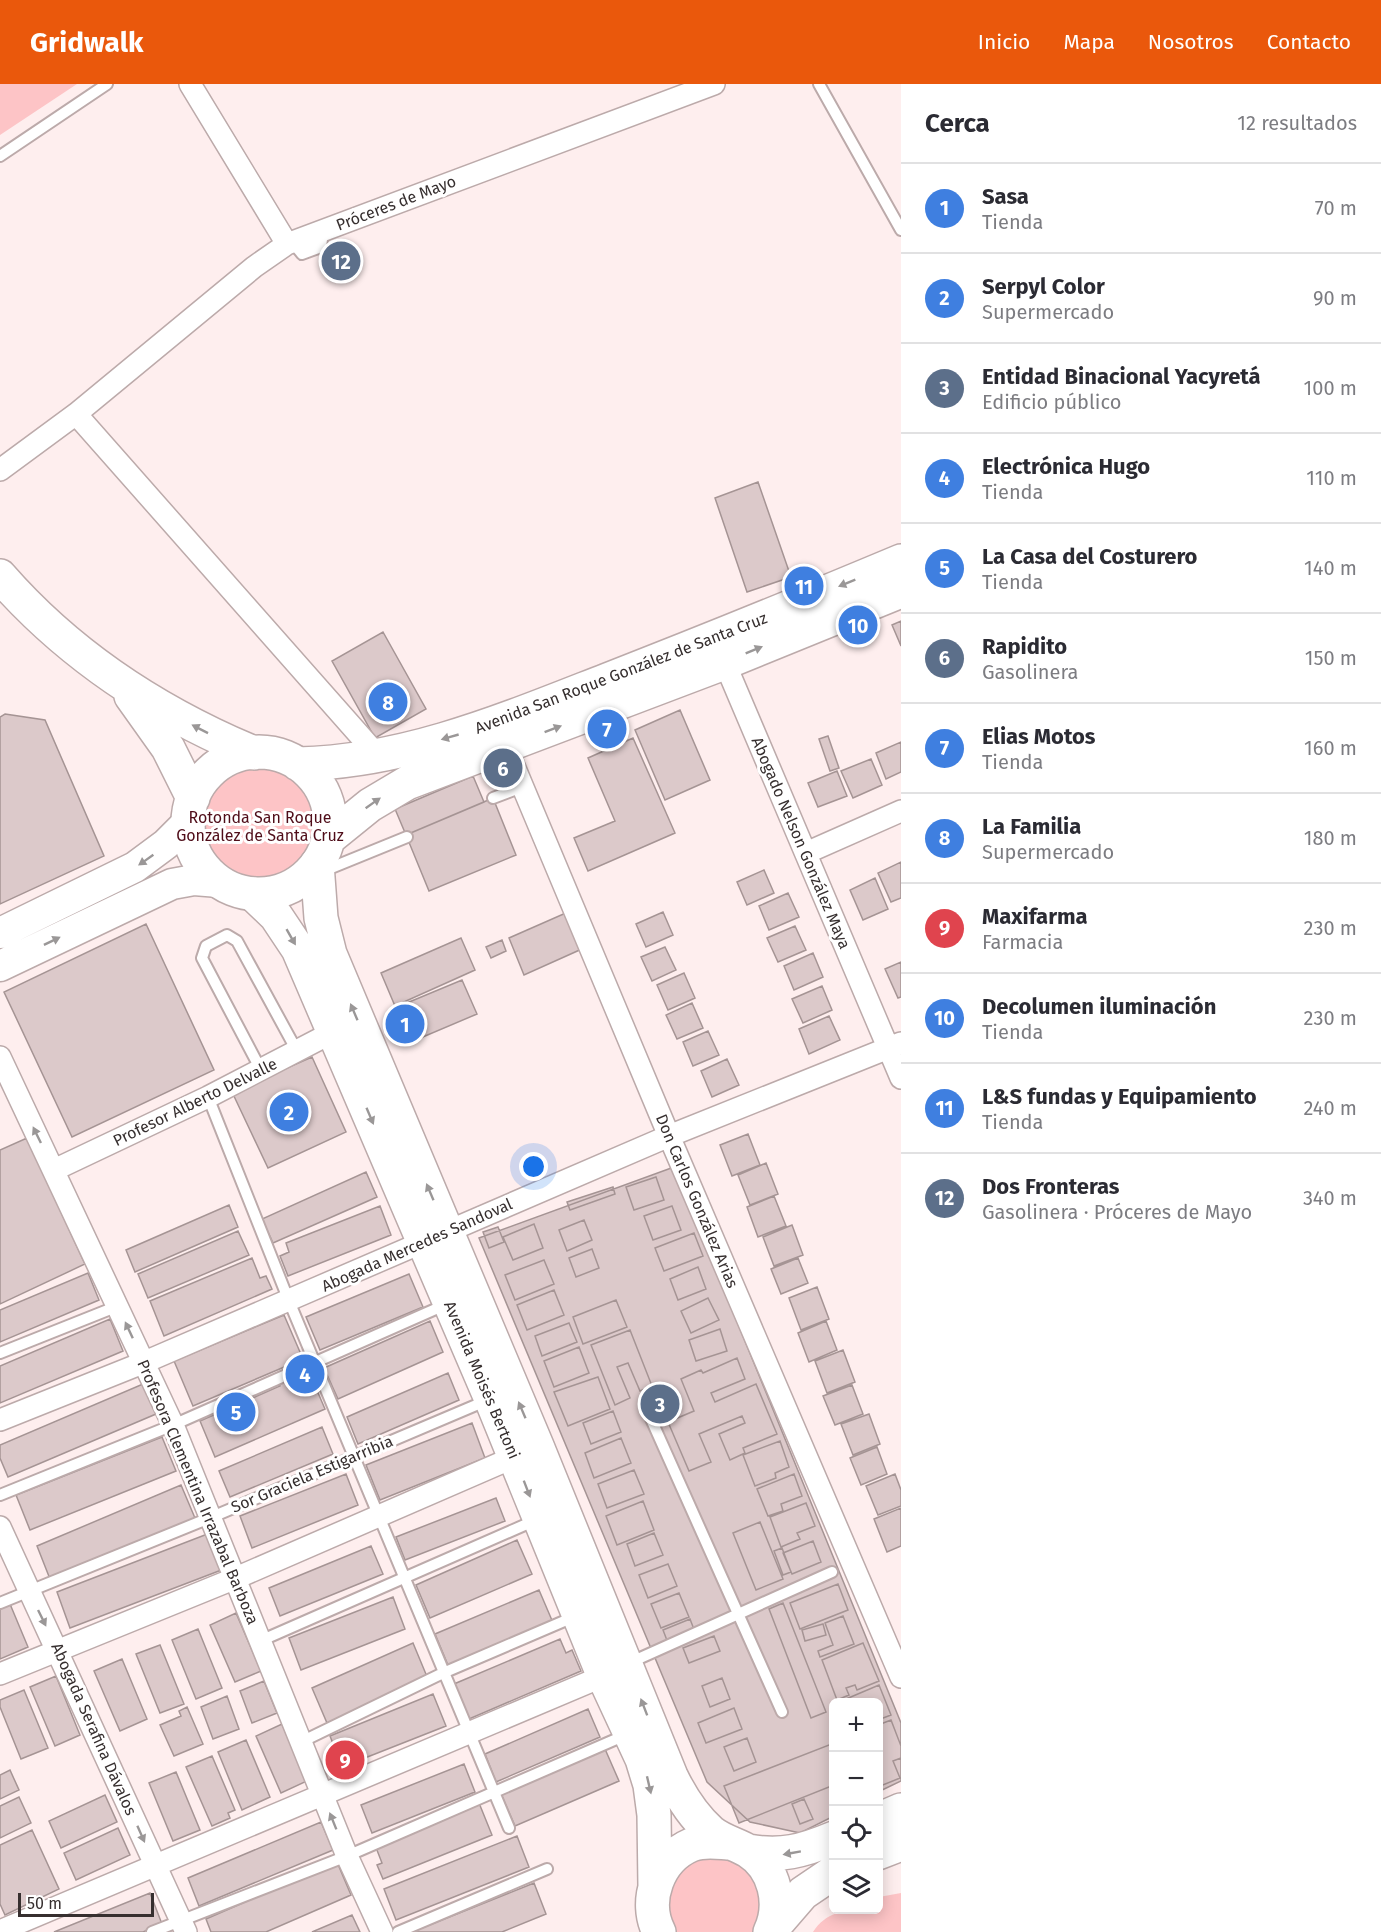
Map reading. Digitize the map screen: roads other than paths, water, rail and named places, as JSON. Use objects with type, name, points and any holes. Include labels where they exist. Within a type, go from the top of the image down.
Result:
[{"type":"main road","name":"Avenida San Roque González de Santa Cruz","points":[[719,651],[901,561]]},
{"type":"main road","points":[[0,576],[46,622],[123,685],[194,726],[254,753],[277,755],[298,764],[318,784],[326,801],[330,820],[320,859],[304,878],[289,888],[271,893],[253,894],[235,890],[219,882],[198,860],[191,841],[191,809],[168,748],[123,685]]},
{"type":"main road","name":"Avenida San Roque González de Santa Cruz","points":[[320,859],[388,792],[501,735],[719,651],[901,591]]},
{"type":"main road","name":"Avenida San Roque González de Santa Cruz","points":[[298,764],[330,763],[501,735]]},
{"type":"main road","points":[[0,933],[135,867],[166,844],[191,809],[204,778],[221,764],[254,753]]},
{"type":"main road","name":"Avenida Moisés Bertoni","points":[[320,859],[321,918],[330,954],[434,1236],[450,1302],[491,1399],[526,1452],[539,1519],[579,1615],[615,1670],[680,1793],[702,1823],[761,1863],[771,1878],[776,1895],[776,1912],[770,1931]]},
{"type":"main road","points":[[0,966],[164,887],[194,880],[219,882]]},
{"type":"main road","name":"Avenida Moisés Bertoni","points":[[253,894],[288,931],[434,1236],[615,1670],[631,1732],[650,1785],[654,1815],[655,1887]]},
{"type":"main road","points":[[883,1818],[901,1810]]},
{"type":"main road","points":[[738,1847],[770,1855],[787,1854],[829,1840]]},
{"type":"main road","name":"Avenida Moisés Bertoni","points":[[654,1929],[652,1898],[655,1887],[664,1868],[675,1855],[691,1845],[708,1841],[738,1847]]},
{"type":"main road","points":[[883,1851],[901,1844]]},
{"type":"main road","points":[[770,1931],[803,1893],[829,1875]]},
{"type":"street","points":[[190,84],[290,244]]},
{"type":"street","name":"Próceres de Mayo","points":[[0,470],[76,414],[254,267],[290,244],[714,84]]},
{"type":"street","points":[[76,414],[378,756]]},
{"type":"street","name":"Abogado Nelson González Maya","points":[[719,651],[806,854],[895,1045],[901,1078]]},
{"type":"street","name":"Don Carlos González Arias","points":[[501,735],[669,1136],[901,1677]]},
{"type":"street","points":[[806,854],[901,811]]},
{"type":"street","name":"Profesor Alberto Delvalle","points":[[54,1170],[208,1097],[335,1031]]},
{"type":"street","name":"Abogada Mercedes Sandoval","points":[[0,1419],[145,1362],[669,1136],[895,1045]]},
{"type":"street","name":"Profesora Clementina Irrazabal Barboza","points":[[0,1057],[173,1425],[347,1856],[382,1932]]},
{"type":"street","points":[[0,1674],[236,1578],[526,1452]]},
{"type":"street","name":"Abogada Serafina Dávalos","points":[[0,1527],[183,1926]]},
{"type":"street","points":[[0,1931],[469,1734],[615,1670]]},
{"type":"lane","points":[[0,156],[107,84]]},
{"type":"lane","points":[[819,84],[901,230]]},
{"type":"lane","points":[[493,798],[522,787]]},
{"type":"lane","points":[[320,859],[407,837]]},
{"type":"lane","points":[[261,1070],[202,958],[206,946],[227,935],[237,941],[297,1051]]},
{"type":"lane","points":[[208,1097],[288,1301],[508,1828]]},
{"type":"lane","points":[[0,1495],[173,1425],[450,1302]]},
{"type":"lane","points":[[0,1353],[118,1306]]},
{"type":"lane","name":"Sor Graciela Estigarribia","points":[[0,1603],[212,1518],[491,1399]]},
{"type":"lane","points":[[647,1410],[782,1712]]},
{"type":"lane","points":[[260,1641],[539,1519]]},
{"type":"lane","points":[[615,1670],[832,1572]]},
{"type":"lane","points":[[301,1742],[444,1673],[579,1615]]},
{"type":"lane","points":[[152,1932],[183,1926],[631,1732]]},
{"type":"lane","points":[[398,1932],[547,1869]]},
{"type":"place","name":"Dos Fronteras","points":[[341,261]]},
{"type":"place","name":"L&S fundas y Equipamiento","points":[[804,586]]},
{"type":"place","name":"Decolumen iluminación","points":[[858,625]]},
{"type":"place","name":"La Familia","points":[[388,702]]},
{"type":"place","name":"Elias Motos","points":[[607,729]]},
{"type":"place","name":"Rapidito","points":[[503,768]]},
{"type":"place","name":"Sasa","points":[[405,1024]]},
{"type":"place","name":"Serpyl Color","points":[[289,1112]]},
{"type":"place","name":"Electrónica Hugo","points":[[305,1374]]},
{"type":"place","name":"Entidad Binacional Yacyretá","points":[[660,1404]]},
{"type":"place","name":"La Casa del Costurero","points":[[236,1412]]},
{"type":"place","name":"Maxifarma","points":[[345,1760]]},
{"type":"park label","name":"Rotonda San Roque González de Santa Cruz","points":[[260,826]]}]
